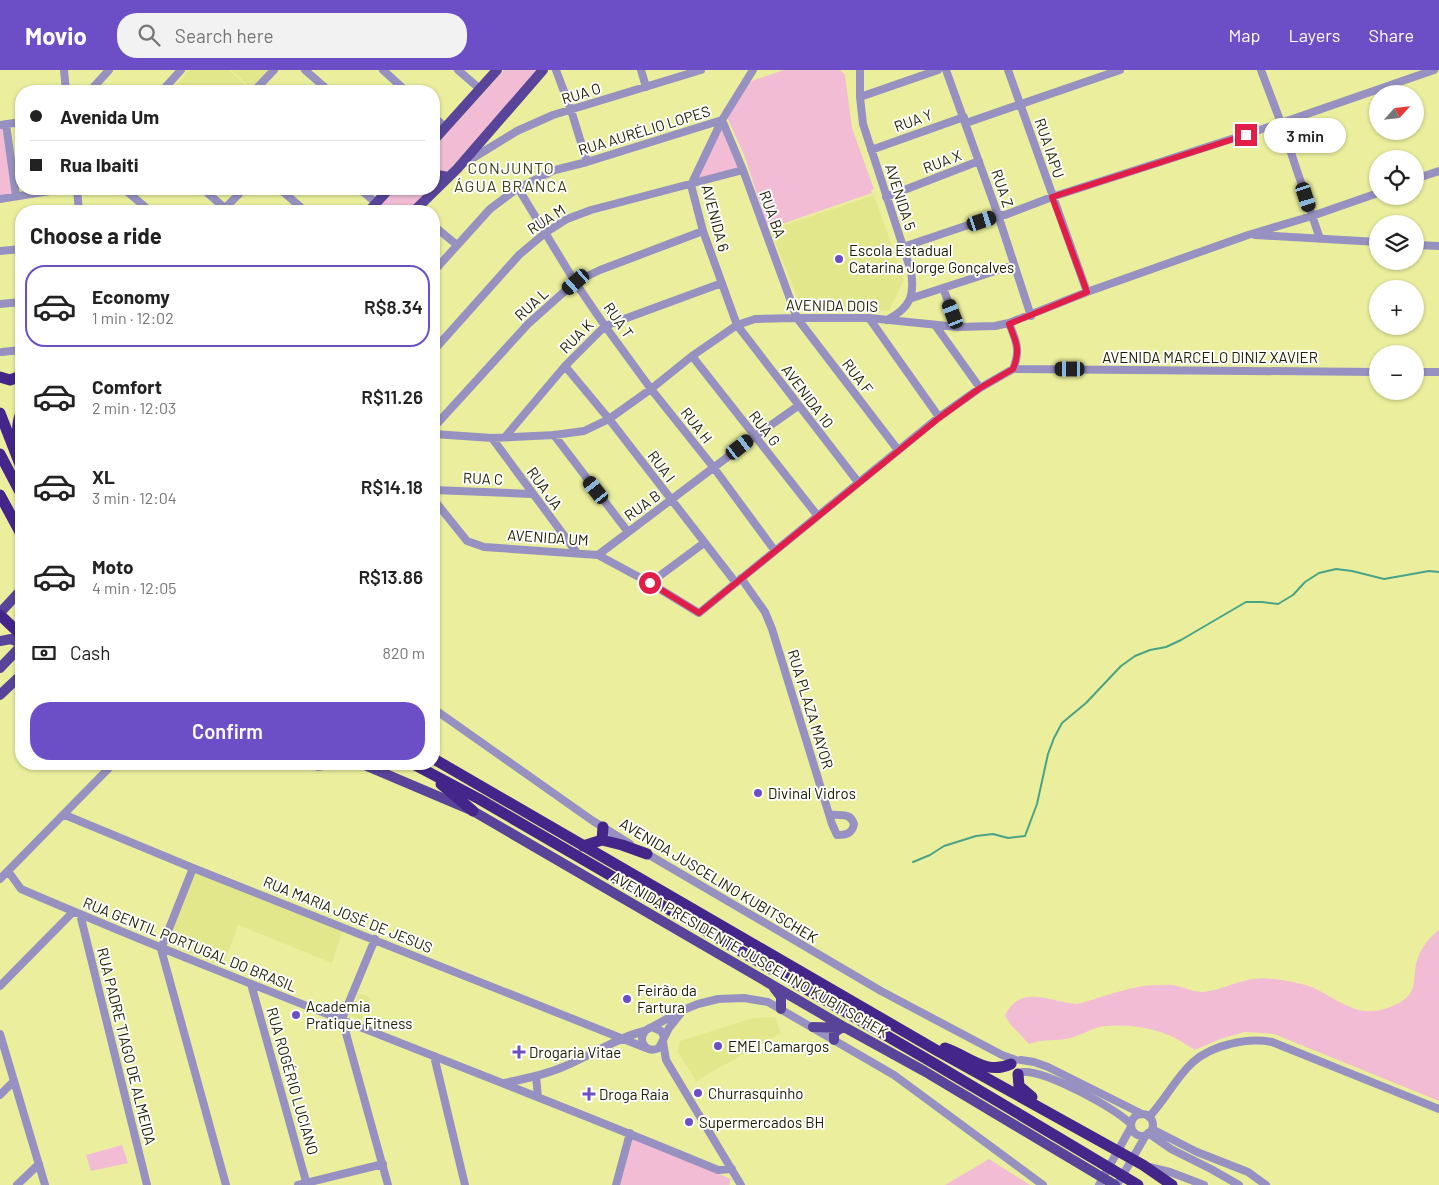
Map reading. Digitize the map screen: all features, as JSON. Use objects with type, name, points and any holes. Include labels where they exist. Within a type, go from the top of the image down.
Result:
[{"type":"highway","points":[[0,377],[10,380],[15,378]]},
{"type":"highway","points":[[0,414],[15,452]]},
{"type":"highway","points":[[0,454],[15,483]]},
{"type":"highway","points":[[0,494],[15,523]]},
{"type":"highway","points":[[0,614],[15,629]]},
{"type":"highway","name":"AVENIDA PRESIDENTE JUSCELINO KUBITSCHEK","points":[[440,763],[911,1035],[1143,1165],[1172,1185]]},
{"type":"highway","points":[[424,770],[473,811]]},
{"type":"highway","name":"AVENIDA PRESIDENTE JUSCELINO KUBITSCHEK","points":[[424,770],[479,799],[1138,1185]]},
{"type":"highway","points":[[602,840],[603,828]]},
{"type":"highway","points":[[583,846],[602,840],[622,844],[646,854]]},
{"type":"highway","points":[[911,1035],[952,1050],[984,1067],[996,1068],[1016,1061]]},
{"type":"highway","points":[[1021,1073],[1017,1082],[1021,1089],[1041,1102],[1062,1121]]},
{"type":"main road","points":[[440,133],[497,70]]},
{"type":"main road","points":[[440,184],[457,169],[543,70]]},
{"type":"main road","points":[[440,176],[449,177]]},
{"type":"main road","points":[[376,203],[383,195]]},
{"type":"main road","points":[[0,614],[15,596]]},
{"type":"main road","points":[[0,641],[11,639],[15,641]]},
{"type":"main road","points":[[0,668],[15,651]]},
{"type":"main road","points":[[0,696],[15,681]]},
{"type":"main road","name":"AVENIDA PRESIDENTE JUSCELINO KUBITSCHEK","points":[[376,770],[473,811],[843,1028],[924,1070],[1116,1185]]},
{"type":"main road","points":[[770,984],[781,997],[781,1009]]},
{"type":"main road","points":[[813,1027],[843,1028]]},
{"type":"main road","points":[[834,1040],[834,1033],[843,1028]]},
{"type":"street","points":[[64,70],[65,85]]},
{"type":"street","points":[[95,85],[109,70]]},
{"type":"street","points":[[168,85],[181,70]]},
{"type":"street","points":[[260,85],[274,70]]},
{"type":"street","points":[[305,70],[322,85]]},
{"type":"street","points":[[383,70],[399,85]]},
{"type":"street","points":[[458,70],[480,89]]},
{"type":"street","points":[[556,70],[587,162]]},
{"type":"street","points":[[641,70],[646,88]]},
{"type":"street","name":"RUA O","points":[[457,169],[500,141],[534,123],[701,70]]},
{"type":"street","name":"AVENIDA 6","points":[[737,325],[703,231],[691,185],[722,120],[754,70]]},
{"type":"street","name":"AVENIDA 5","points":[[860,70],[863,124],[911,271],[912,298]]},
{"type":"street","points":[[860,97],[938,70]]},
{"type":"street","name":"RUA Z","points":[[946,70],[998,215],[1031,316]]},
{"type":"street","name":"RUA IAPU","points":[[1008,70],[1087,292]]},
{"type":"street","name":"RUA Y","points":[[871,150],[1020,104],[1120,70]]},
{"type":"street","points":[[1261,70],[1320,239]]},
{"type":"street","points":[[902,247],[998,215],[1005,215],[1052,197],[1281,123],[1434,70]]},
{"type":"street","name":"RUA AURÉLIO LOPES","points":[[440,264],[490,209],[518,188],[555,170],[587,162],[722,120]]},
{"type":"street","name":"RUA BA","points":[[722,120],[743,170],[796,318]]},
{"type":"street","points":[[440,122],[445,127]]},
{"type":"street","points":[[3,125],[15,191]]},
{"type":"street","points":[[484,138],[494,142],[500,141]]},
{"type":"street","name":"RUA X","points":[[886,197],[979,161]]},
{"type":"street","name":"RUA M","points":[[440,343],[519,255],[567,219],[591,210],[743,170]]},
{"type":"street","points":[[1424,176],[1439,171]]},
{"type":"street","name":"RUA T","points":[[518,188],[576,282],[651,389]]},
{"type":"street","points":[[0,198],[23,195]]},
{"type":"street","points":[[131,195],[143,205]]},
{"type":"street","points":[[209,195],[220,205]]},
{"type":"street","points":[[230,205],[239,195]]},
{"type":"street","points":[[287,195],[298,205]]},
{"type":"street","points":[[367,195],[376,203]]},
{"type":"street","name":"AVENIDA DOIS","points":[[440,434],[492,438],[554,435],[584,431],[609,419],[692,356],[737,325],[755,320],[869,318],[958,327],[1009,324],[1087,292],[1248,235],[1312,216],[1369,195]]},
{"type":"street","points":[[440,231],[457,245]]},
{"type":"street","name":"RUA L","points":[[440,419],[528,324],[576,282],[600,270],[703,231]]},
{"type":"street","points":[[1248,235],[1369,242]]},
{"type":"street","points":[[1424,245],[1439,246]]},
{"type":"street","points":[[0,251],[15,250]]},
{"type":"street","points":[[887,320],[904,309],[912,298],[1014,265]]},
{"type":"street","name":"RUA K","points":[[505,437],[565,366],[606,326],[722,283]]},
{"type":"street","points":[[943,288],[958,327]]},
{"type":"street","points":[[0,304],[15,303]]},
{"type":"street","name":"RUA F","points":[[796,318],[898,450]]},
{"type":"street","points":[[869,318],[939,418]]},
{"type":"street","points":[[1009,324],[1018,353],[1013,369]]},
{"type":"street","name":"AVENIDA 10","points":[[737,325],[858,482]]},
{"type":"street","points":[[936,325],[980,388]]},
{"type":"street","points":[[2,352],[15,351]]},
{"type":"street","name":"RUA G","points":[[692,356],[817,516]]},
{"type":"street","name":"RUA I","points":[[565,366],[609,419],[704,543],[739,581]]},
{"type":"street","name":"AVENIDA UM","points":[[440,507],[467,540],[475,544],[484,547],[598,555],[650,583],[699,613],[939,418],[980,388],[1013,369]]},
{"type":"street","name":"AVENIDA MARCELO DINIZ XAVIER","points":[[1013,369],[1369,372]]},
{"type":"street","points":[[1424,372],[1439,372]]},
{"type":"street","name":"RUA H","points":[[651,389],[714,468],[775,551]]},
{"type":"street","name":"RUA B","points":[[598,555],[798,406]]},
{"type":"street","points":[[554,435],[628,532]]},
{"type":"street","name":"RUA JA","points":[[492,438],[577,553]]},
{"type":"street","name":"RUA C","points":[[440,490],[532,494]]},
{"type":"street","points":[[650,583],[704,543]]},
{"type":"street","name":"RUA PLAZA MAYOR","points":[[739,581],[765,612],[772,629],[829,814],[837,835],[846,835],[851,832],[854,824],[848,815],[836,816],[829,814]]},
{"type":"street","name":"AVENIDA JUSCELINO KUBITSCHEK","points":[[440,713],[603,828],[881,991],[1016,1061],[1012,1072],[1021,1073]]},
{"type":"street","points":[[0,879],[107,770]]},
{"type":"street","name":"RUA MARIA JOSÉ DE JESUS","points":[[65,814],[193,868],[622,1039]]},
{"type":"street","points":[[193,868],[161,949],[226,1185]]},
{"type":"street","name":"RUA GENTIL PORTUGAL DO BRASIL","points":[[8,871],[22,889],[161,949],[504,1082],[718,1170],[732,1169]]},
{"type":"street","points":[[0,986],[77,913]]},
{"type":"street","name":"RUA PADRE TIAGO DE ALMEIDA","points":[[77,913],[147,1185]]},
{"type":"street","points":[[375,939],[342,1020],[388,1185]]},
{"type":"street","name":"RUA ROGÉRIO LUCIANO","points":[[252,984],[307,1184]]},
{"type":"street","points":[[504,1082],[536,1076],[563,1068],[698,1004],[744,998],[768,1002],[894,1075],[1043,1185]]},
{"type":"street","points":[[649,1049],[659,1048],[683,1010]]},
{"type":"street","points":[[648,1029],[661,1031],[666,1060],[740,1185]]},
{"type":"street","points":[[648,1029],[641,1038],[649,1049]]},
{"type":"street","points":[[0,1034],[45,1185]]},
{"type":"street","points":[[622,1039],[649,1049],[666,1060]]},
{"type":"street","points":[[1146,1116],[1194,1060],[1214,1049],[1252,1040],[1272,1042],[1439,1109]]},
{"type":"street","points":[[434,1056],[465,1185]]},
{"type":"street","points":[[1016,1061],[1048,1067],[1146,1116],[1152,1121],[1149,1132],[1116,1185]]},
{"type":"street","points":[[1016,1061],[1025,1065],[1021,1073],[1039,1073],[1112,1109],[1137,1135],[1149,1132],[1248,1172],[1266,1185]]},
{"type":"street","points":[[536,1076],[538,1097]]},
{"type":"street","points":[[0,1095],[14,1081]]},
{"type":"street","points":[[1099,1185],[1135,1116],[1146,1116]]},
{"type":"street","points":[[1149,1132],[1171,1149],[1239,1185]]},
{"type":"street","points":[[616,1185],[630,1133]]},
{"type":"street","points":[[17,1185],[38,1164]]},
{"type":"street","points":[[298,1185],[382,1164]]},
{"type":"street","points":[[1143,1165],[1170,1172],[1204,1185]]},
{"type":"shaded area","points":[[189,70],[229,70],[246,85],[177,85]]},
{"type":"shaded area","points":[[231,70],[269,70],[256,85],[248,85]]},
{"type":"shaded area","points":[[504,70],[540,70],[448,171],[440,171],[440,140]]},
{"type":"shaded area","points":[[784,70],[840,70],[845,75],[852,128],[874,189],[871,190],[872,193],[776,226],[774,223],[767,226],[745,157],[727,117],[749,82]]},
{"type":"shaded area","points":[[722,120],[743,170],[691,185]]},
{"type":"shaded area","points":[[6,125],[15,196],[0,198],[0,126]]},
{"type":"shaded area","points":[[389,195],[424,195],[417,205],[380,205]]},
{"type":"shaded area","name":"Escola Estadual Catarina Jorge Gonçalves","points":[[874,195],[904,280],[889,311],[800,304],[770,230]]},
{"type":"shaded area","points":[[195,871],[343,930],[332,963],[238,925],[223,967],[167,944]]},
{"type":"shaded area","points":[[1439,930],[1439,1101],[1274,1034],[1245,1032],[1220,1039],[1195,1050],[1175,1038],[1160,1032],[1142,1028],[1104,1026],[1070,1038],[1029,1044],[1005,1016],[1011,1006],[1027,997],[1046,998],[1077,1004],[1128,989],[1148,986],[1173,985],[1203,992],[1263,978],[1302,984],[1318,990],[1347,1006],[1365,1011],[1375,1011],[1399,1003],[1409,995],[1413,986],[1419,954]]},
{"type":"shaded area","points":[[359,993],[371,998],[361,1020],[349,1015]]},
{"type":"shaded area","name":"EMEI Camargos","points":[[775,1017],[781,1033],[696,1081],[677,1051],[680,1041],[753,1018]]},
{"type":"shaded area","points":[[633,1137],[731,1179],[729,1185],[620,1185]]},
{"type":"shaded area","points":[[122,1145],[128,1163],[91,1171],[86,1155]]},
{"type":"shaded area","points":[[989,1159],[1030,1185],[945,1185]]},
{"type":"waterway","points":[[913,862],[930,855],[944,846],[976,836],[993,834],[1008,838],[1025,836],[1037,804],[1048,754],[1062,723],[1086,703],[1121,666],[1135,656],[1150,650],[1166,647],[1181,640],[1246,602],[1278,604],[1293,595],[1305,582],[1319,573],[1336,569],[1384,579],[1429,571],[1439,572]]},
{"type":"place","name":"Escola Estadual Catarina Jorge Gonçalves","points":[[839,259]]},
{"type":"place","name":"Divinal Vidros","points":[[758,793]]},
{"type":"place","name":"Feirão da Fartura","points":[[627,999]]},
{"type":"place","name":"Academia Pratique Fitness","points":[[296,1015]]},
{"type":"place","name":"EMEI Camargos","points":[[718,1046]]},
{"type":"place","name":"Drogaria Vitae","points":[[519,1052]]},
{"type":"place","name":"Churrasquinho","points":[[698,1093]]},
{"type":"place","name":"Droga Raia","points":[[589,1094]]},
{"type":"place","name":"Supermercados BH","points":[[689,1122]]},
{"type":"district","name":"CONJUNTO ÁGUA BRANCA","points":[[511,176]]},
{"type":"route","points":[[650,583],[699,613],[939,418],[999,375],[1013,369],[1018,353],[1009,324],[1087,292],[1052,197],[1246,135]]}]
